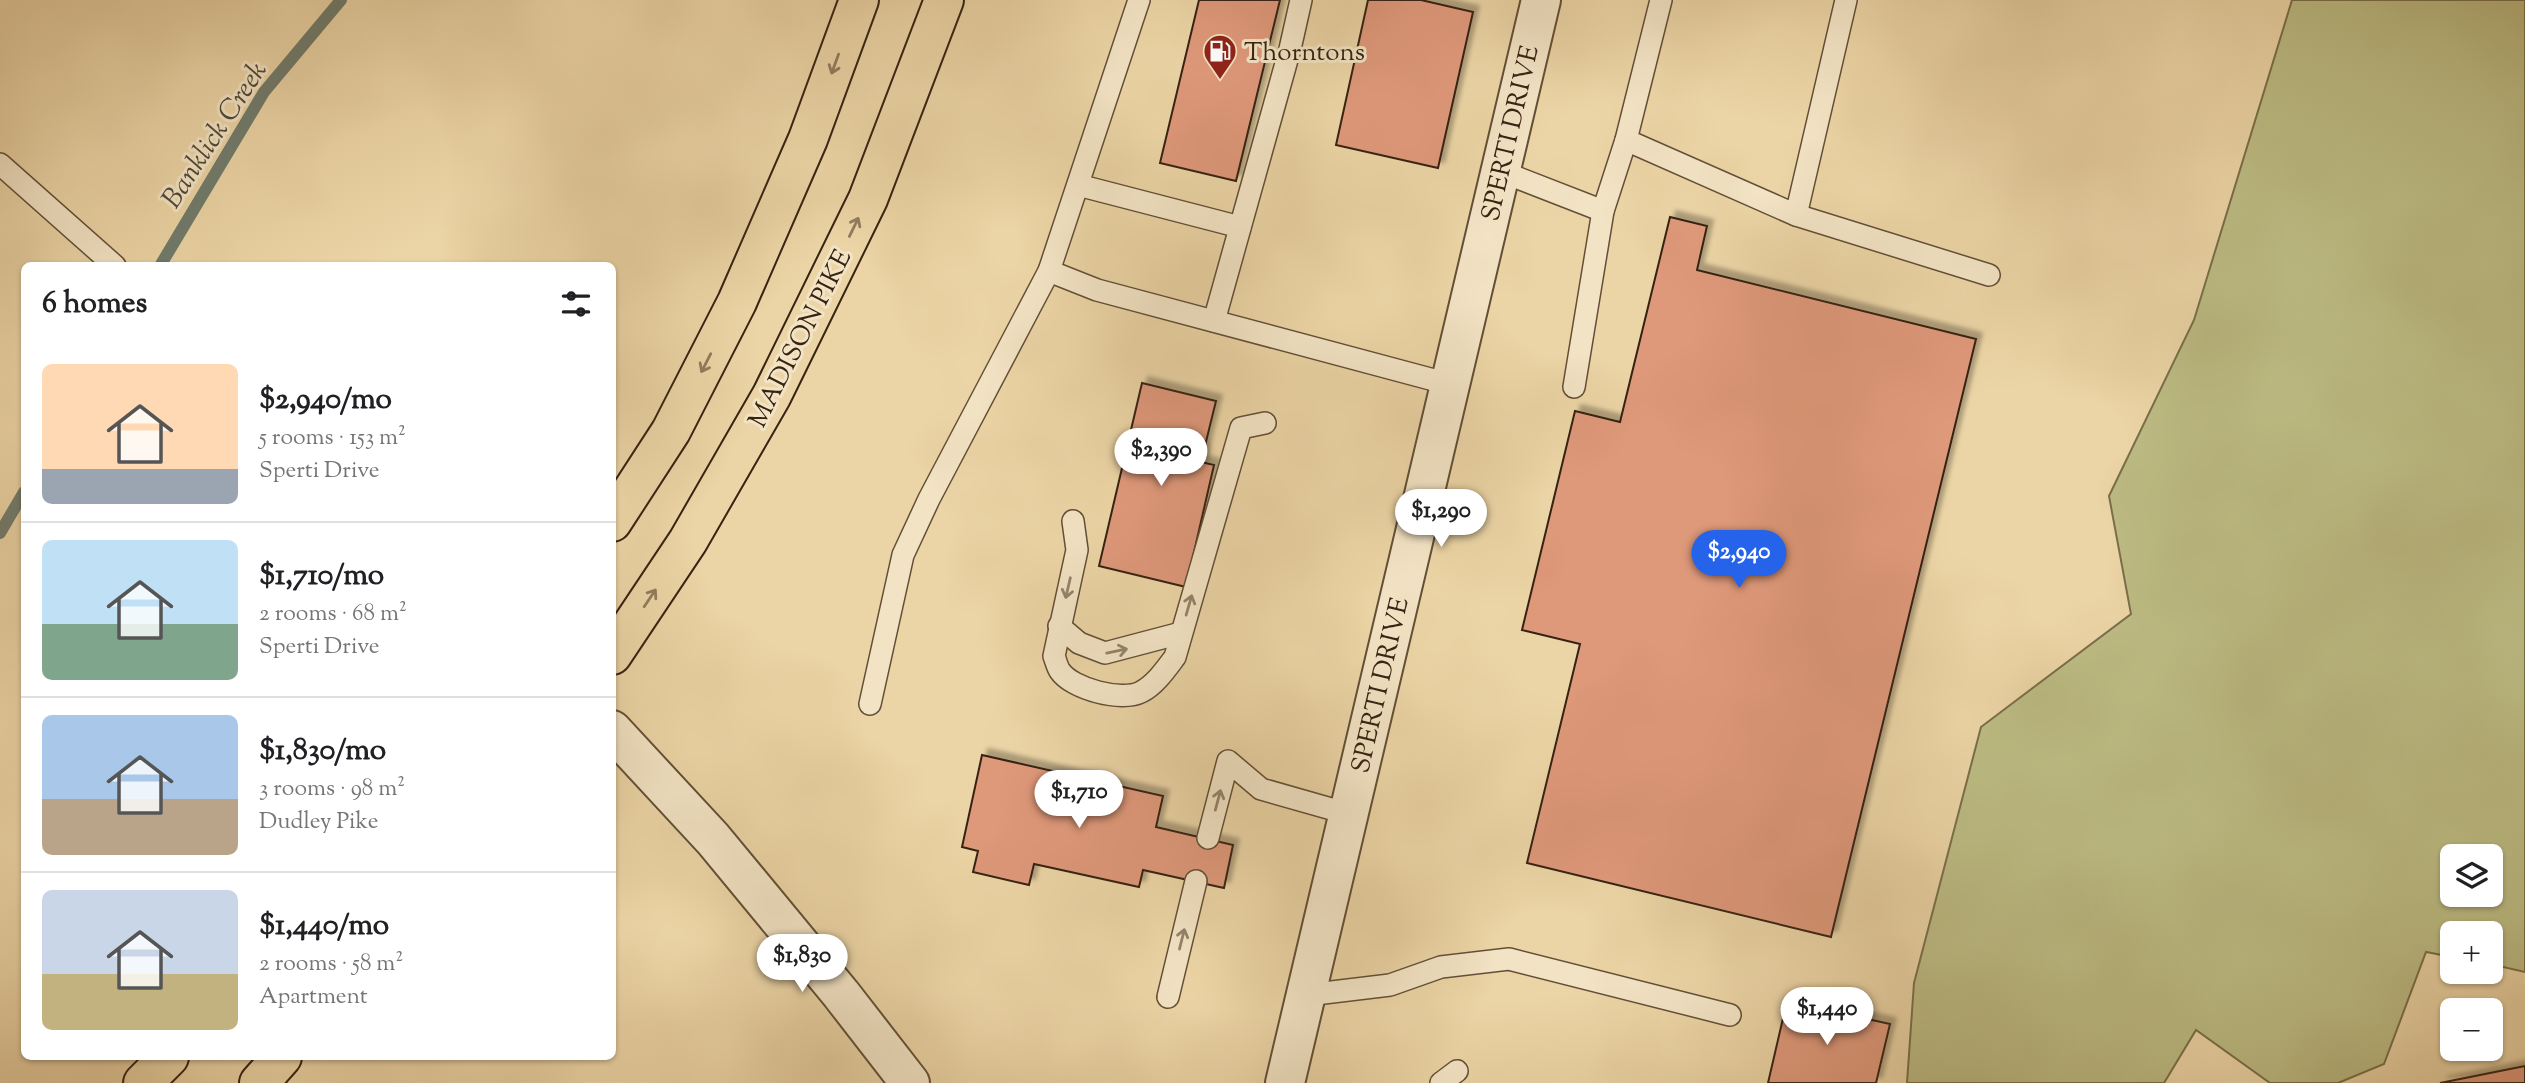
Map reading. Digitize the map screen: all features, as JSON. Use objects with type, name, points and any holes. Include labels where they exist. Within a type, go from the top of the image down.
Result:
[{"type":"main road","points":[[616,516],[671,431],[737,302],[808,139],[859,0]]},
{"type":"main road","name":"MADISON PIKE","points":[[616,648],[688,541],[772,395],[869,199],[944,0]]},
{"type":"main road","points":[[144,1083],[166,1060]]},
{"type":"main road","points":[[259,1083],[279,1060]]},
{"type":"street","name":"SPERTI DRIVE","points":[[1285,1083],[1541,0]]},
{"type":"street","points":[[616,734],[713,839],[841,994],[902,1080]]},
{"type":"lane","points":[[870,704],[903,555],[929,499],[1049,271],[1139,0]]},
{"type":"lane","points":[[1214,321],[1290,49],[1300,0]]},
{"type":"lane","points":[[1574,387],[1603,211],[1626,140],[1661,0]]},
{"type":"lane","points":[[1796,215],[1846,0]]},
{"type":"lane","points":[[1626,140],[1796,215],[1989,275]]},
{"type":"lane","points":[[0,164],[110,262]]},
{"type":"lane","points":[[1500,171],[1603,211]]},
{"type":"lane","points":[[1078,184],[1240,227]]},
{"type":"lane","points":[[1049,271],[1097,290],[1450,384]]},
{"type":"lane","points":[[1073,521],[1077,550],[1054,656],[1060,672],[1079,686],[1119,697],[1140,693],[1161,675],[1175,657],[1241,428],[1265,423]]},
{"type":"lane","points":[[1059,626],[1079,643],[1105,653],[1181,633]]},
{"type":"lane","points":[[1208,838],[1228,761],[1261,789],[1349,814]]},
{"type":"lane","points":[[1168,997],[1196,881]]},
{"type":"lane","points":[[1307,995],[1390,985],[1441,967],[1509,959],[1731,1015]]},
{"type":"shaded area","points":[[2292,0],[2525,0],[2525,972],[2503,967],[2503,921],[2440,921],[2440,955],[2426,952],[2384,1064],[2338,1083],[2270,1083],[2196,1030],[2164,1083],[1907,1083],[1914,983],[1981,727],[2131,614],[2109,496],[2194,320]]},
{"type":"building","name":"Thorntons","points":[[1199,0],[1280,0],[1236,181],[1160,163]]},
{"type":"building","points":[[1368,0],[1421,0],[1473,12],[1438,168],[1336,145]]},
{"type":"building","points":[[1670,217],[1707,226],[1697,270],[1976,339],[1831,937],[1527,863],[1580,644],[1522,630],[1575,411],[1620,422]]},
{"type":"building","points":[[1142,383],[1216,401],[1201,462],[1214,465],[1186,587],[1099,566]]},
{"type":"building","points":[[982,755],[1163,796],[1156,827],[1233,845],[1224,888],[1143,870],[1139,887],[1034,864],[1029,885],[973,872],[978,851],[962,847]]},
{"type":"building","points":[[1787,1001],[1890,1024],[1876,1083],[1768,1083]]},
{"type":"building","points":[[2525,1066],[2525,1083],[2440,1083]]},
{"type":"waterway","name":"Banklick Creek","points":[[162,262],[264,92],[341,0]]},
{"type":"waterway","name":"Banklick Creek","points":[[0,533],[21,497]]},
{"type":"place","name":"Thorntons","points":[[1220,81]]}]
